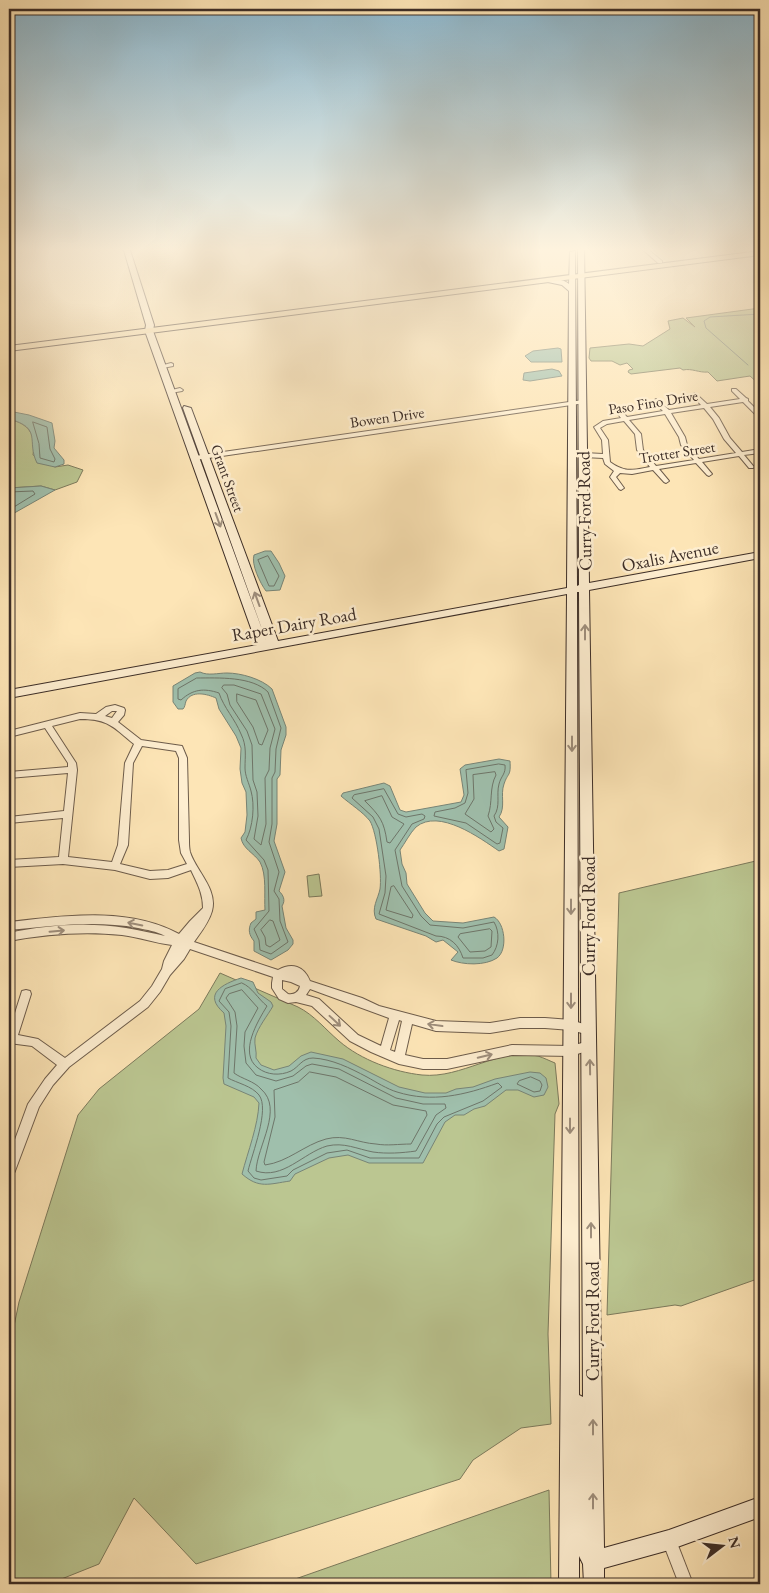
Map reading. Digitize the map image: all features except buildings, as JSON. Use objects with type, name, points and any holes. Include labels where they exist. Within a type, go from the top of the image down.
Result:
[{"type":"main road","name":"Grant Street","points":[[150,321],[173,377],[210,490],[269,646]]},
{"type":"main road","points":[[9,348],[195,321]]},
{"type":"main road","points":[[9,343],[216,321]]},
{"type":"main road","name":"Curry Ford Road","points":[[572,1582],[570,1267],[583,1042],[571,1025],[580,821],[586,738],[584,452],[578,402],[573,321]]},
{"type":"main road","points":[[576,321],[577,337],[583,340]]},
{"type":"main road","name":"Curry Ford Road","points":[[583,321],[583,366],[573,425],[572,687],[580,821],[594,1584]]},
{"type":"main road","points":[[573,341],[579,345],[579,358],[583,366]]},
{"type":"main road","points":[[573,425],[577,448],[584,452]]},
{"type":"main road","points":[[573,455],[580,460],[580,479],[584,497]]},
{"type":"main road","points":[[574,488],[578,512],[584,513]]},
{"type":"main road","name":"Oxalis Avenue","points":[[585,588],[760,555]]},
{"type":"main road","name":"Raper Dairy Road","points":[[9,694],[585,588]]},
{"type":"main road","points":[[572,623],[578,669],[586,676]]},
{"type":"main road","points":[[572,687],[581,694],[580,726],[586,738]]},
{"type":"main road","points":[[570,1267],[578,1292],[579,1524],[584,1544],[594,1561],[669,1540],[760,1507]]},
{"type":"street","points":[[734,390],[760,416]]},
{"type":"street","points":[[696,395],[716,418],[727,440],[751,467]]},
{"type":"street","name":"Paso Fino Drive","points":[[605,453],[605,440],[597,427],[605,422],[746,400]]},
{"type":"street","points":[[656,401],[667,412],[682,436],[684,445],[709,474]]},
{"type":"street","name":"Bowen Drive","points":[[200,457],[578,402]]},
{"type":"street","points":[[616,408],[638,434],[640,450],[666,481]]},
{"type":"street","name":"Trotter Street","points":[[605,453],[607,463],[618,471],[632,472],[760,451]]},
{"type":"street","points":[[584,452],[605,453]]},
{"type":"street","points":[[618,471],[613,477],[621,488]]},
{"type":"street","points":[[98,717],[110,708],[119,708],[121,710],[120,715],[113,722]]},
{"type":"street","points":[[9,734],[80,716],[98,717],[113,722],[139,743],[150,746],[179,748],[182,752],[186,853],[204,886],[208,898],[208,909],[204,919],[184,942],[174,964],[166,972],[144,1004],[65,1064],[48,1082],[34,1104],[10,1165]]},
{"type":"street","points":[[46,725],[72,763],[73,770],[63,860]]},
{"type":"street","points":[[115,866],[123,845],[129,763],[139,743]]},
{"type":"street","points":[[9,775],[73,770]]},
{"type":"street","points":[[9,820],[68,814]]},
{"type":"street","points":[[9,864],[63,860],[115,866],[150,874],[168,874],[192,866]]},
{"type":"street","points":[[9,926],[89,918],[126,922],[161,929],[184,942],[285,979],[307,985],[358,1001],[377,1010],[408,1020],[436,1026],[466,1028],[490,1028],[520,1023],[571,1025],[583,1042],[512,1050],[447,1064],[423,1064],[399,1059],[354,1038],[315,1002],[280,994],[276,987],[285,979],[289,971],[298,972],[305,977],[307,985],[303,992],[294,997]]},
{"type":"street","points":[[9,937],[57,930],[88,929],[122,931],[164,941],[184,942]]},
{"type":"street","points":[[26,994],[10,1038],[34,1042],[65,1064]]},
{"type":"street","points":[[384,1053],[395,1016]]},
{"type":"street","points":[[399,1059],[408,1020]]},
{"type":"street","points":[[669,1540],[686,1584]]},
{"type":"green space","points":[[668,321],[687,321],[695,327],[689,321],[760,321],[760,385],[750,376],[717,381],[708,372],[683,370],[680,368],[631,374],[628,372],[633,369],[627,363],[620,365],[612,361],[591,361],[589,358],[590,348],[629,344],[643,346],[670,329]]},
{"type":"green space","points":[[9,419],[22,424],[30,431],[34,448],[33,455],[55,467],[68,465],[83,470],[77,482],[55,490],[41,486],[9,488]]},
{"type":"green space","points":[[760,860],[760,1278],[681,1306],[675,1305],[607,1315],[619,893]]},
{"type":"green space","points":[[319,874],[322,896],[309,897],[307,876]]},
{"type":"green space","points":[[220,973],[298,1007],[357,1054],[378,1064],[400,1071],[422,1075],[437,1075],[494,1059],[523,1054],[538,1056],[555,1063],[559,1104],[555,1114],[548,1334],[551,1424],[521,1428],[473,1460],[460,1479],[196,1564],[134,1498],[99,1564],[49,1584],[9,1584],[9,1350],[19,1302],[78,1115],[99,1089],[199,1009]]},
{"type":"green space","points":[[549,1490],[551,1584],[281,1584]]},
{"type":"water","points":[[561,349],[562,362],[531,362],[525,356],[533,351]]},
{"type":"water","points":[[552,369],[559,371],[562,376],[530,381],[523,380],[524,373]]},
{"type":"water","points":[[9,411],[29,415],[52,423],[55,441],[54,448],[64,460],[64,464],[55,467],[37,463],[30,431],[20,423],[9,419]]},
{"type":"water","points":[[41,486],[55,490],[9,516],[9,488]]},
{"type":"water","points":[[271,551],[285,576],[280,590],[266,591],[257,573],[253,559],[254,555]]},
{"type":"water","points":[[200,672],[239,674],[268,685],[272,689],[286,727],[286,735],[281,750],[280,775],[277,779],[277,824],[274,841],[285,872],[279,891],[284,898],[282,906],[286,928],[293,940],[293,944],[288,950],[271,960],[254,951],[254,941],[250,932],[251,923],[256,919],[256,912],[265,910],[265,886],[264,873],[260,862],[246,848],[241,838],[245,832],[247,815],[246,792],[242,783],[240,769],[241,748],[236,736],[219,709],[216,698],[204,694],[192,695],[186,701],[183,709],[178,709],[173,702],[173,686]]},
{"type":"water","points":[[499,759],[510,761],[510,772],[503,788],[502,809],[499,817],[508,827],[504,849],[499,851],[459,827],[436,821],[425,822],[416,827],[400,850],[407,884],[425,913],[433,921],[463,923],[494,917],[501,925],[504,943],[503,949],[497,958],[492,961],[474,964],[462,963],[451,960],[458,952],[443,940],[436,942],[426,936],[376,919],[375,907],[380,889],[380,874],[373,827],[360,811],[341,796],[343,793],[384,783],[390,786],[400,810],[406,812],[461,802],[464,795],[460,769],[465,765]]},
{"type":"water","points":[[241,978],[253,982],[258,993],[271,1002],[273,1006],[258,1030],[255,1041],[256,1058],[261,1065],[274,1070],[289,1066],[301,1056],[311,1052],[343,1059],[399,1087],[425,1093],[446,1093],[456,1089],[473,1087],[495,1079],[530,1072],[540,1073],[546,1078],[548,1087],[544,1095],[534,1097],[518,1090],[506,1090],[485,1106],[474,1109],[464,1115],[455,1115],[445,1122],[423,1163],[369,1163],[348,1155],[329,1158],[295,1174],[290,1181],[259,1184],[242,1174],[255,1130],[259,1103],[254,1097],[224,1084],[226,1026],[224,1013],[215,1000],[215,995],[222,987]]},
{"type":"waterway","points":[[704,321],[706,328],[748,365]]}]
